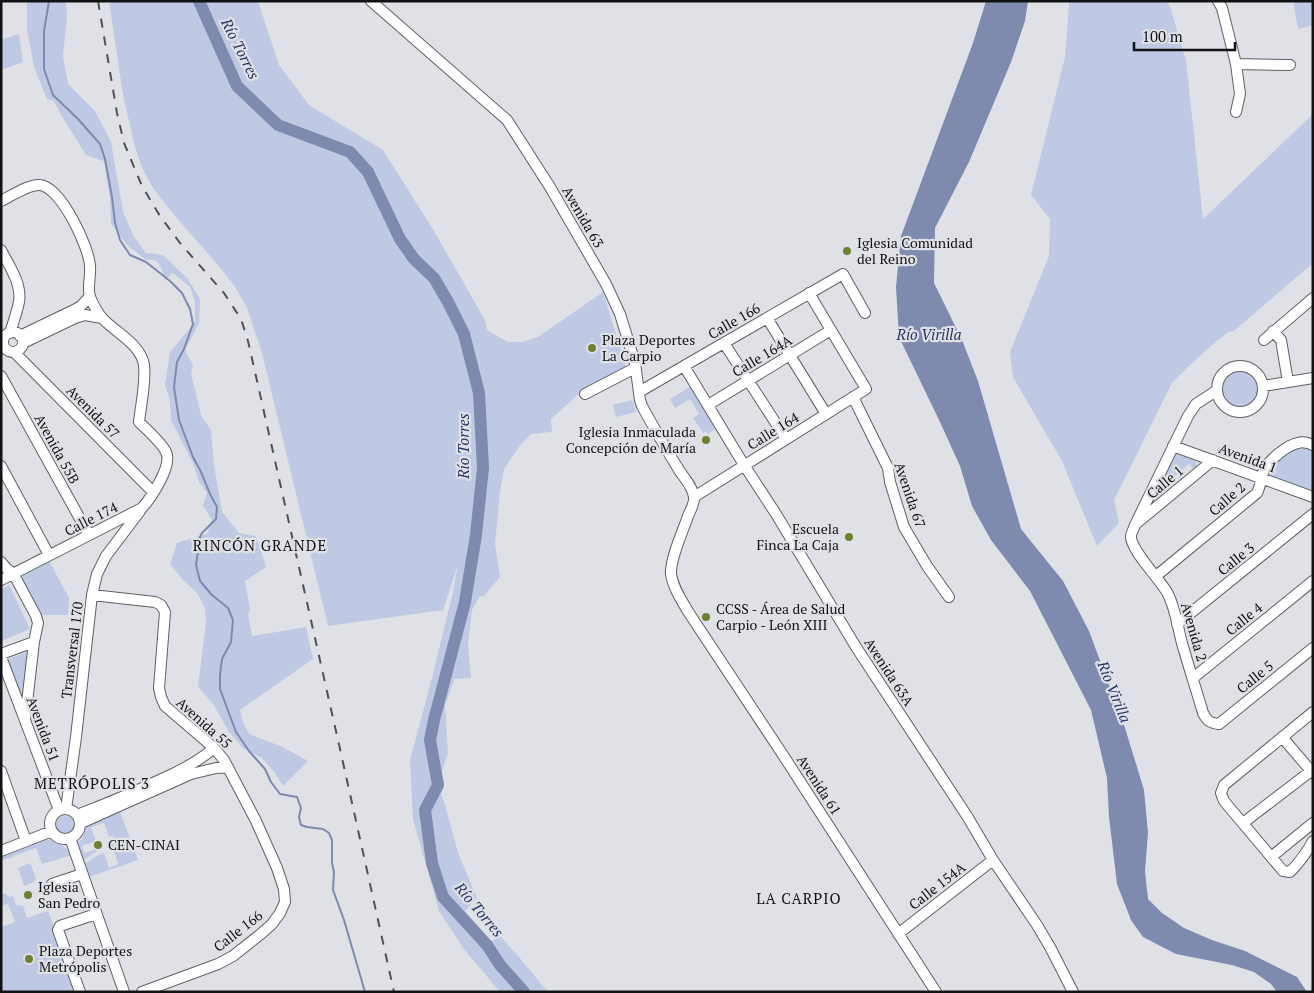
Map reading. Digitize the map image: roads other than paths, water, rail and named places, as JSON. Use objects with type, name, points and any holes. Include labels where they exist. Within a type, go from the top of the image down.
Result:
[{"type":"street","name":"Avenida 63","points":[[371,1],[507,120],[550,187],[606,284],[620,314],[635,368],[642,406],[689,485],[694,497]]},
{"type":"street","points":[[1218,1],[1222,8],[1236,64],[1240,94],[1236,112]]},
{"type":"street","points":[[1236,64],[1290,65]]},
{"type":"street","points":[[1,201],[32,186],[39,185],[52,190],[57,196],[79,230],[86,246],[90,266],[87,299],[97,317]]},
{"type":"street","points":[[1,250],[16,279],[19,304],[18,337],[20,349],[5,349],[4,337],[18,337],[75,318],[85,316],[97,317]]},
{"type":"street","name":"Calle 166","points":[[639,392],[843,274],[865,313]]},
{"type":"street","points":[[809,293],[831,330]]},
{"type":"street","points":[[1264,340],[1313,298]]},
{"type":"street","points":[[18,337],[76,309],[87,299]]},
{"type":"street","name":"Calle 174","points":[[1,580],[142,508],[164,473],[169,459],[166,450],[139,422],[144,364],[134,348],[97,317]]},
{"type":"street","points":[[767,318],[826,414]]},
{"type":"street","name":"Calle 164A","points":[[708,405],[831,330]]},
{"type":"street","name":"Calle 164","points":[[694,497],[866,389],[831,330]]},
{"type":"street","points":[[1273,331],[1281,340],[1288,382]]},
{"type":"street","points":[[724,343],[786,439]]},
{"type":"street","name":"Avenida 57","points":[[5,349],[153,492]]},
{"type":"street","name":"Avenida 63A","points":[[684,366],[856,647],[1042,933],[1073,992]]},
{"type":"street","points":[[1241,366],[1256,372],[1263,386],[1263,393],[1256,406],[1242,412],[1228,409],[1218,398],[1216,391],[1220,376],[1226,370],[1241,366]]},
{"type":"street","points":[[585,394],[635,368]]},
{"type":"street","name":"Avenida 55B","points":[[1,376],[89,535]]},
{"type":"street","points":[[1263,386],[1313,378]]},
{"type":"street","points":[[1135,526],[1188,416],[1196,404],[1216,391]]},
{"type":"street","name":"Avenida 67","points":[[853,397],[888,468],[890,482],[904,527],[949,598]]},
{"type":"street","name":"Calle 2","points":[[1156,576],[1253,496],[1260,487],[1264,470],[1271,460],[1289,446],[1299,442],[1310,444]]},
{"type":"street","name":"Avenida 1","points":[[1173,446],[1313,497]]},
{"type":"street","name":"Calle 1","points":[[1135,526],[1213,460]]},
{"type":"street","points":[[1,466],[50,555]]},
{"type":"street","name":"Avenida 61","points":[[694,497],[694,503],[672,561],[671,573],[678,594],[936,992]]},
{"type":"street","name":"Transversal 170","points":[[63,810],[77,728],[92,595],[97,574],[113,544],[142,508]]},
{"type":"street","name":"Calle 3","points":[[1177,624],[1313,514]]},
{"type":"street","name":"Avenida 2","points":[[1135,526],[1131,536],[1132,543],[1169,596],[1176,613],[1177,624],[1203,713],[1207,720],[1213,723]]},
{"type":"street","points":[[102,528],[108,534],[113,544]]},
{"type":"street","points":[[1,562],[13,574],[36,616],[38,624],[34,642],[25,720]]},
{"type":"street","name":"Calle 4","points":[[1193,678],[1313,581]]},
{"type":"street","name":"Avenida 55","points":[[92,595],[155,602],[165,612],[159,688],[161,697],[167,708],[214,748],[228,767],[256,821],[277,868],[284,889],[285,902]]},
{"type":"street","points":[[1,655],[34,642]]},
{"type":"street","name":"Calle 5","points":[[1213,723],[1219,724],[1313,648]]},
{"type":"street","name":"Avenida 51","points":[[1,655],[25,720],[63,810]]},
{"type":"street","points":[[1313,712],[1224,785],[1221,793],[1243,824],[1283,871],[1290,872],[1313,841]]},
{"type":"street","points":[[1243,824],[1312,772],[1282,737]]},
{"type":"street","points":[[79,819],[178,772],[203,758],[214,748]]},
{"type":"street","points":[[79,819],[191,774],[228,767]]},
{"type":"street","points":[[1,771],[26,841]]},
{"type":"street","points":[[63,810],[72,811],[79,819],[77,834],[70,838],[61,838],[52,831],[50,821],[53,815],[63,810]]},
{"type":"street","points":[[1271,857],[1313,824]]},
{"type":"street","points":[[1,851],[52,831]]},
{"type":"street","points":[[70,838],[124,992]]},
{"type":"street","name":"Calle 154A","points":[[898,934],[994,860]]},
{"type":"street","points":[[52,884],[82,874]]},
{"type":"street","name":"Calle 166","points":[[142,992],[218,964],[233,956],[272,924],[285,902]]},
{"type":"street","points":[[80,992],[58,930],[60,926],[96,914]]},
{"type":"water","name":"Río Virilla","points":[[986,1],[1028,1],[1025,21],[1011,62],[969,162],[935,228],[934,283],[962,340],[978,381],[1021,529],[1063,581],[1089,631],[1125,728],[1144,790],[1148,833],[1145,871],[1148,899],[1162,913],[1184,928],[1245,951],[1297,977],[1307,992],[1277,992],[1271,984],[1254,972],[1232,965],[1176,954],[1143,937],[1131,920],[1117,884],[1109,817],[1107,778],[1091,710],[1030,591],[991,540],[972,506],[960,466],[899,337],[896,287],[901,236],[973,43]]},
{"type":"waterway","points":[[49,1],[44,31],[44,69],[53,95],[100,144],[105,159],[115,223],[120,240],[130,255],[146,262],[170,281],[182,293],[190,309],[193,324],[177,362],[174,387],[179,420],[193,457],[217,507],[216,519],[200,537],[196,565],[200,581],[212,595],[228,608],[233,620],[231,642],[222,659],[220,689],[236,732],[265,769],[271,782],[280,794],[297,797],[301,808],[299,817],[301,825],[323,829],[329,833],[332,840],[333,890],[344,920],[365,992]]},
{"type":"waterway","name":"Río Torres","points":[[199,1],[237,86],[278,125],[350,152],[368,172],[400,239],[414,259],[434,278],[464,334],[479,393],[483,468],[476,535],[465,602],[430,740],[438,785],[425,810],[432,863],[443,897],[487,945],[500,965],[524,992]]},
{"type":"railway","points":[[98,1],[124,143],[142,186],[160,216],[180,243],[224,293],[241,319],[248,341],[394,992]]},
{"type":"place","name":"Iglesia Comunidad del Reino","points":[[847,251]]},
{"type":"place","name":"Plaza Deportes La Carpio","points":[[592,348]]},
{"type":"place","name":"Iglesia Inmaculada Concepción de María","points":[[706,440]]},
{"type":"place","name":"Escuela Finca La Caja","points":[[849,537]]},
{"type":"place","name":"CCSS - Área de Salud Carpio - León XIII","points":[[706,617]]},
{"type":"place","name":"CEN-CINAI","points":[[98,845]]},
{"type":"place","name":"Iglesia San Pedro","points":[[28,895]]},
{"type":"place","name":"Plaza Deportes Metrópolis","points":[[29,959]]},
{"type":"district","name":"RINCÓN GRANDE","points":[[260,546]]},
{"type":"district","name":"METRÓPOLIS 3","points":[[92,784]]},
{"type":"district","name":"LA CARPIO","points":[[799,899]]}]
